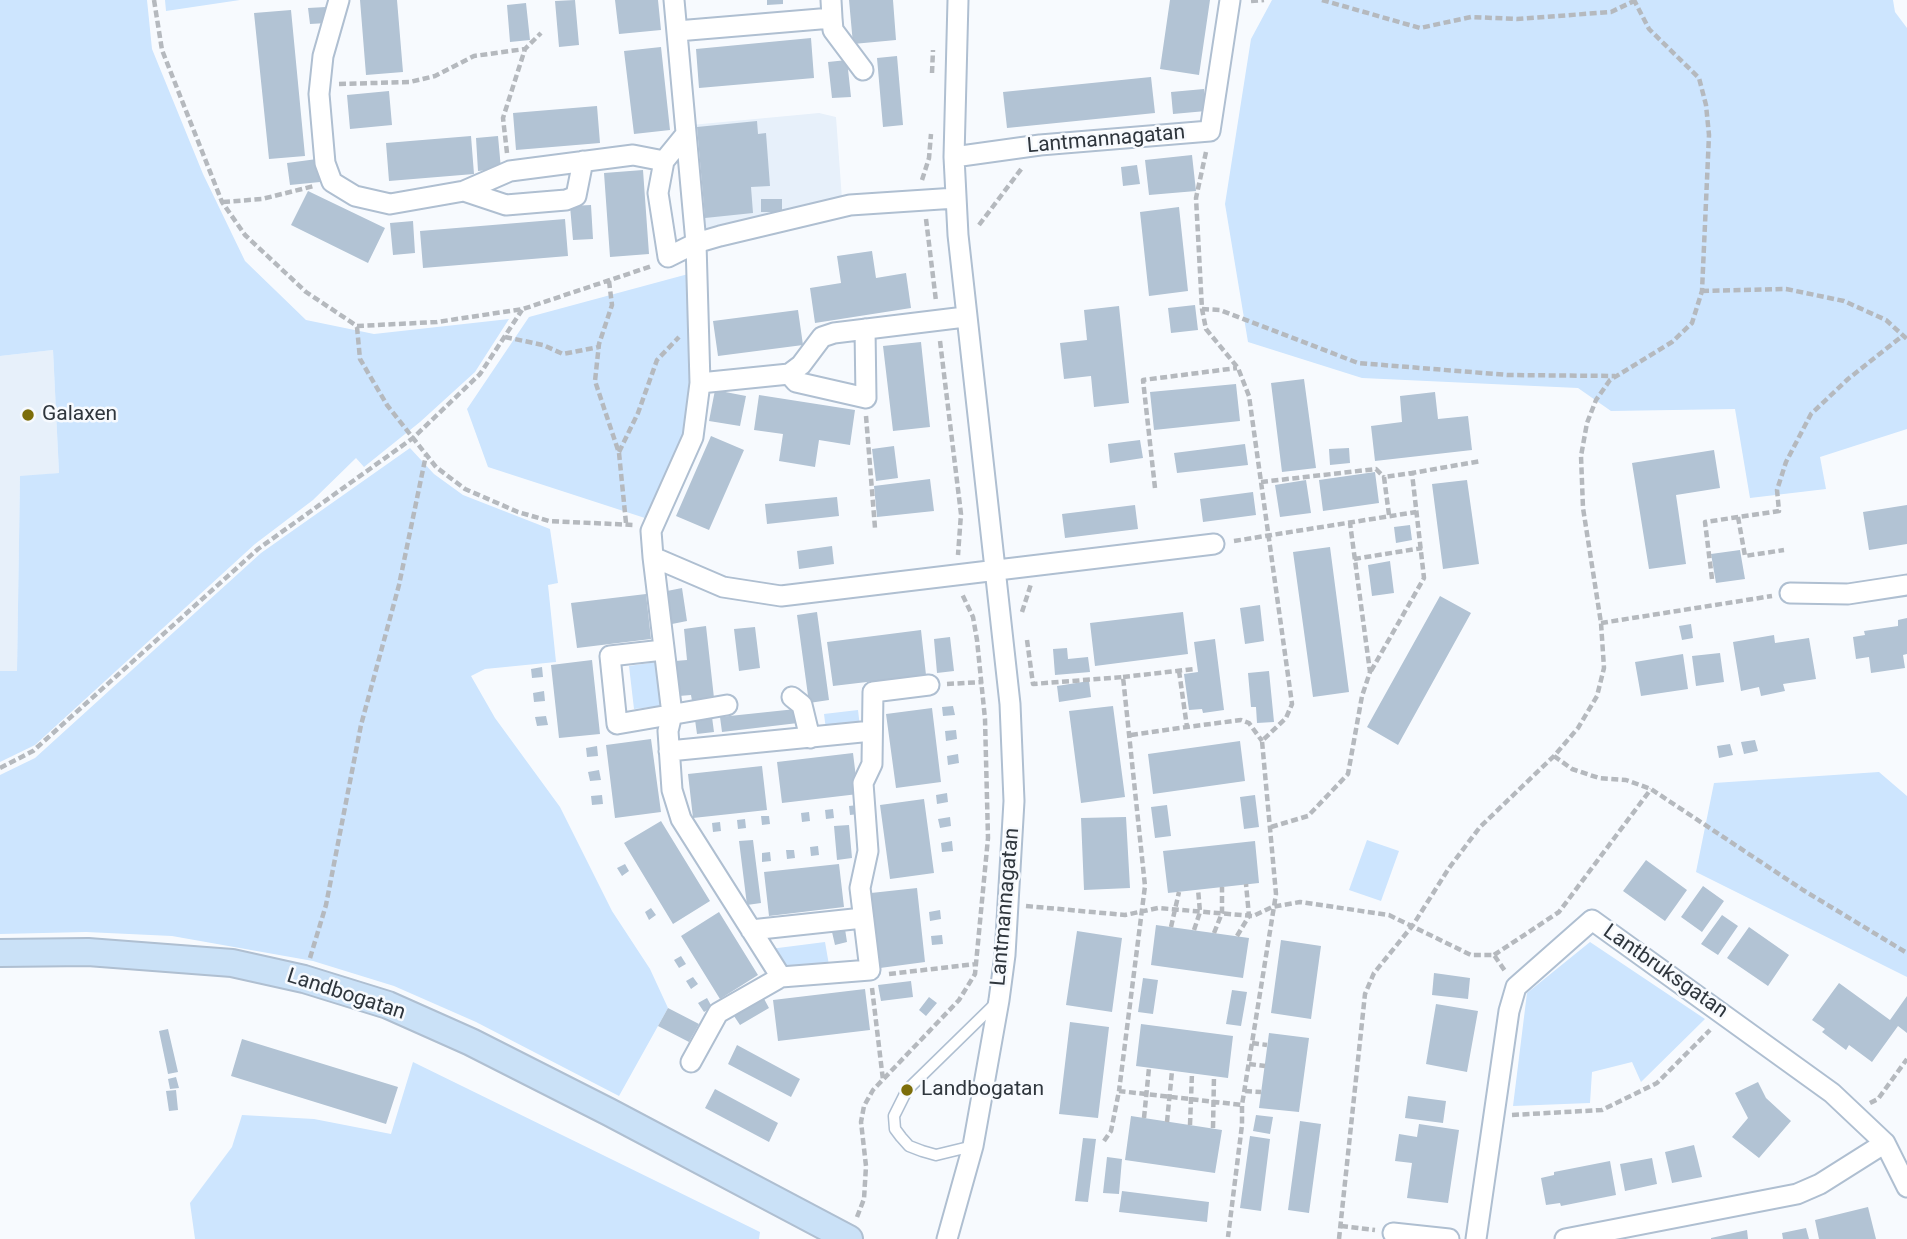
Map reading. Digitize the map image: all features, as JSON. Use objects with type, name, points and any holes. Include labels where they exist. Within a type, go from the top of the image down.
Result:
[{"type":"street","points":[[339,0],[323,57],[320,85],[325,163],[332,182],[355,196],[390,204],[464,191],[510,171],[633,155],[663,161]]},
{"type":"street","points":[[674,0],[696,243],[700,383],[693,437],[651,531],[672,714],[668,731],[672,790],[681,819],[781,977]]},
{"type":"street","name":"Lantmannagatan","points":[[947,1239],[973,1146],[999,1000],[1009,904],[1014,801],[1010,704],[958,235],[954,156],[958,0]]},
{"type":"street","name":"Lantmannagatan","points":[[954,156],[1040,145],[1210,131],[1230,0]]},
{"type":"street","points":[[677,31],[832,9],[833,30],[863,70]]},
{"type":"street","points":[[686,134],[663,161],[658,193],[668,257],[696,243],[850,205],[956,198]]},
{"type":"street","points":[[464,191],[506,205],[566,200],[576,196],[583,162]]},
{"type":"street","points":[[700,383],[789,374],[801,365],[822,337],[965,317]]},
{"type":"street","points":[[789,374],[796,382],[866,398],[865,329]]},
{"type":"street","points":[[653,557],[723,587],[781,596],[1214,544]]},
{"type":"street","points":[[1790,593],[1848,594],[1907,585]]},
{"type":"street","points":[[663,650],[610,656],[617,724],[727,705]]},
{"type":"street","points":[[691,1062],[718,1013],[781,977],[870,973],[860,888],[868,851],[863,783],[872,764],[873,692],[929,685]]},
{"type":"street","points":[[792,696],[802,705],[810,738]]},
{"type":"street","points":[[669,751],[872,731]]},
{"type":"street","points":[[751,930],[863,918]]},
{"type":"street","name":"Lantbruksgatan","points":[[1516,987],[1592,920],[1725,1014],[1854,1111],[1885,1143],[1907,1187]]},
{"type":"street","name":"Landbogatan","points":[[0,953],[88,952],[232,963],[304,979],[388,1005],[471,1041],[848,1239]]},
{"type":"street","points":[[1476,1239],[1509,1012],[1516,987]]},
{"type":"street","points":[[1565,1239],[1797,1194],[1820,1184],[1885,1143]]},
{"type":"street","points":[[1393,1233],[1449,1239]]},
{"type":"lane","points":[[973,1146],[936,1155],[922,1152],[909,1146],[901,1137],[895,1129],[894,1116],[907,1090],[999,1000]]},
{"type":"path","points":[[154,0],[162,50],[222,202],[245,235],[306,292],[357,327],[437,322],[523,309],[609,281],[668,257]]},
{"type":"path","points":[[1322,0],[1420,28],[1471,17],[1517,19],[1611,12],[1634,0],[1649,29],[1699,78],[1706,105],[1709,135],[1702,291],[1692,323],[1672,342],[1616,376],[1596,400],[1587,423],[1581,456],[1583,508],[1601,623],[1604,668],[1597,696],[1578,728],[1555,756],[1480,827],[1449,868],[1413,925],[1374,973],[1365,995],[1339,1239]]},
{"type":"path","points":[[510,171],[503,118],[525,49],[541,33]]},
{"type":"path","points":[[932,86],[933,36]]},
{"type":"path","points":[[320,85],[410,82],[435,76],[474,56],[525,49]]},
{"type":"path","points":[[848,1239],[864,1199],[866,1166],[861,1122],[864,1106],[883,1080],[959,1000],[975,974],[988,838],[983,682],[973,617],[957,575],[961,514],[930,238],[921,201],[921,182],[929,158],[931,124]]},
{"type":"path","points":[[1210,131],[1196,198],[1202,309],[1206,329],[1238,368],[1249,396],[1292,704],[1286,718],[1262,741]]},
{"type":"path","points":[[930,238],[974,233],[1040,145]]},
{"type":"path","points":[[222,202],[262,199],[332,182]]},
{"type":"path","points":[[609,281],[612,306],[599,347],[596,390],[619,453],[626,523]]},
{"type":"path","points":[[1702,291],[1786,289],[1844,301],[1886,320],[1904,338],[1848,379],[1811,414],[1786,462],[1777,490],[1779,511],[1705,522],[1712,579]]},
{"type":"path","points":[[0,768],[33,751],[258,549],[413,438],[480,374],[523,309]]},
{"type":"path","points":[[1202,309],[1232,314],[1358,363],[1508,375],[1616,376]]},
{"type":"path","points":[[619,453],[638,413],[657,360],[672,342],[699,322]]},
{"type":"path","points":[[357,327],[360,359],[387,405],[426,455],[465,489],[518,512],[549,521],[626,523],[651,531]]},
{"type":"path","points":[[505,337],[543,345],[563,354],[599,347]]},
{"type":"path","points":[[1155,488],[1143,380],[1238,368]]},
{"type":"path","points":[[866,398],[867,446],[875,528]]},
{"type":"path","points":[[304,979],[326,905],[361,725],[399,585],[426,455]]},
{"type":"path","points":[[1384,477],[1481,461]]},
{"type":"path","points":[[1262,482],[1376,469],[1384,477],[1389,515]]},
{"type":"path","points":[[1272,827],[1308,816],[1348,774],[1362,696],[1370,672],[1399,626],[1424,578],[1412,473]]},
{"type":"path","points":[[1214,544],[1416,512]]},
{"type":"path","points":[[1738,517],[1745,556],[1784,550]]},
{"type":"path","points":[[1350,523],[1370,672]]},
{"type":"path","points":[[1354,559],[1422,548]]},
{"type":"path","points":[[1601,623],[1790,593]]},
{"type":"path","points":[[1023,612],[1024,624]]},
{"type":"path","points":[[1026,636],[1033,684],[1194,669]]},
{"type":"path","points":[[1179,671],[1187,727]]},
{"type":"path","points":[[1104,1141],[1111,1131],[1119,1091],[1145,886],[1123,677]]},
{"type":"path","points":[[929,685],[983,682]]},
{"type":"path","points":[[1131,735],[1241,720],[1249,723],[1262,741],[1272,827],[1276,894],[1242,1105],[1242,1125],[1228,1237]]},
{"type":"path","points":[[1555,756],[1572,769],[1599,778],[1626,780],[1651,789],[1803,890],[1907,953]]},
{"type":"path","points":[[983,899],[1125,915],[1158,908],[1249,916],[1272,907],[1300,902],[1390,915],[1471,954],[1494,955],[1559,912],[1651,789]]},
{"type":"path","points":[[1237,936],[1249,916],[1246,884]]},
{"type":"path","points":[[1214,933],[1222,914],[1222,887]]},
{"type":"path","points":[[1194,930],[1200,912],[1198,889]]},
{"type":"path","points":[[1171,927],[1178,910],[1179,892]]},
{"type":"path","points":[[1494,955],[1516,987]]},
{"type":"path","points":[[883,1080],[870,973],[976,964]]},
{"type":"path","points":[[1494,1115],[1602,1110],[1657,1083],[1725,1014]]},
{"type":"path","points":[[1252,1042],[1267,1045]]},
{"type":"path","points":[[1854,1111],[1878,1099],[1907,1059]]},
{"type":"path","points":[[1249,1064],[1265,1066]]},
{"type":"path","points":[[1144,1118],[1149,1068]]},
{"type":"path","points":[[1167,1122],[1172,1070]]},
{"type":"path","points":[[1190,1125],[1192,1073]]},
{"type":"path","points":[[1213,1128],[1214,1076]]},
{"type":"path","points":[[1119,1091],[1242,1105]]},
{"type":"path","points":[[1245,1091],[1261,1092]]},
{"type":"path","points":[[1341,1226],[1393,1233]]},
{"type":"shaded area","points":[[0,0],[147,0],[152,49],[203,174],[245,261],[306,320],[374,334],[509,319],[475,372],[420,422],[364,467],[356,458],[313,500],[255,544],[35,745],[0,762],[0,671],[17,671],[20,476],[59,473],[53,350],[0,356]]},
{"type":"shaded area","points":[[165,0],[240,0],[166,11]]},
{"type":"shaded area","points":[[1272,0],[1893,0],[1895,12],[1907,28],[1907,429],[1820,457],[1826,489],[1750,498],[1735,409],[1611,411],[1578,388],[1362,378],[1248,342],[1225,204],[1251,39]]},
{"type":"shaded area","points":[[819,113],[836,117],[842,199],[773,221],[700,230],[691,125]]},
{"type":"shaded area","points":[[703,270],[705,399],[648,519],[488,467],[467,409],[529,317]]},
{"type":"shaded area","name":"Galaxen","points":[[53,350],[59,473],[20,477],[17,671],[0,671],[0,356]]},
{"type":"shaded area","points":[[410,448],[434,474],[463,495],[550,529],[558,583],[548,585],[556,662],[485,669],[471,676],[495,718],[560,807],[612,911],[650,969],[668,1008],[619,1096],[476,1022],[394,986],[313,961],[172,936],[86,932],[0,934],[0,775],[35,758],[261,553]]},
{"type":"shaded area","points":[[656,662],[661,706],[634,709],[629,666]]},
{"type":"shaded area","points":[[858,710],[860,727],[826,730],[824,714]]},
{"type":"shaded area","points":[[1879,772],[1907,796],[1907,977],[1696,872],[1714,783]]},
{"type":"shaded area","points":[[1367,840],[1399,851],[1381,901],[1349,890]]},
{"type":"shaded area","points":[[825,942],[829,965],[786,969],[770,949]]},
{"type":"shaded area","points":[[1590,942],[1705,1019],[1641,1082],[1632,1062],[1592,1072],[1590,1103],[1513,1106],[1527,993]]},
{"type":"shaded area","points":[[413,1062],[760,1232],[759,1239],[195,1239],[190,1203],[232,1147],[242,1115],[314,1119],[391,1134]]},
{"type":"building","points":[[360,0],[397,0],[403,72],[366,75]]},
{"type":"building","points":[[575,0],[579,45],[559,47],[555,1]]},
{"type":"building","points":[[615,0],[658,0],[661,30],[619,34]]},
{"type":"building","points":[[767,0],[783,0],[783,4],[767,5]]},
{"type":"building","points":[[849,0],[893,0],[896,40],[853,44]]},
{"type":"building","points":[[1170,0],[1210,0],[1199,75],[1160,69]]},
{"type":"building","points":[[526,3],[530,40],[510,42],[507,5]]},
{"type":"building","points":[[326,7],[327,23],[310,24],[308,8]]},
{"type":"building","points":[[291,10],[305,156],[269,159],[254,13]]},
{"type":"building","points":[[811,38],[814,78],[699,88],[696,49]]},
{"type":"building","points":[[661,47],[670,130],[634,134],[624,51]]},
{"type":"building","points":[[897,56],[903,125],[883,127],[877,58]]},
{"type":"building","points":[[847,60],[851,97],[832,98],[828,62]]},
{"type":"building","points":[[1151,77],[1155,113],[1007,128],[1003,92]]},
{"type":"building","points":[[1204,89],[1206,111],[1173,114],[1171,92]]},
{"type":"building","points":[[389,91],[392,125],[350,129],[347,95]]},
{"type":"building","points":[[597,106],[600,143],[516,150],[513,113]]},
{"type":"building","points":[[757,121],[758,134],[766,133],[770,186],[751,187],[753,213],[705,218],[697,127]]},
{"type":"building","points":[[471,136],[474,174],[389,181],[386,143]]},
{"type":"building","points":[[498,136],[501,169],[478,171],[476,138]]},
{"type":"building","points":[[1192,155],[1196,191],[1149,195],[1145,160]]},
{"type":"building","points":[[317,159],[320,182],[290,185],[287,163]]},
{"type":"building","points":[[1137,165],[1140,184],[1123,186],[1121,167]]},
{"type":"building","points":[[643,170],[649,254],[610,257],[604,173]]},
{"type":"building","points":[[308,191],[385,228],[368,263],[291,225]]},
{"type":"building","points":[[761,199],[782,199],[782,212],[761,212]]},
{"type":"building","points":[[591,205],[593,239],[573,240],[570,206]]},
{"type":"building","points":[[1179,207],[1188,291],[1149,296],[1140,212]]},
{"type":"building","points":[[565,219],[568,256],[423,268],[420,231]]},
{"type":"building","points":[[413,221],[415,253],[393,255],[390,223]]},
{"type":"building","points":[[872,251],[876,278],[906,273],[911,308],[815,323],[810,288],[841,283],[837,256]]},
{"type":"building","points":[[1195,305],[1198,330],[1171,333],[1168,308]]},
{"type":"building","points":[[1119,306],[1129,403],[1094,407],[1091,376],[1064,379],[1060,343],[1087,340],[1084,310]]},
{"type":"building","points":[[798,310],[803,345],[718,356],[713,321]]},
{"type":"building","points":[[921,342],[930,427],[893,431],[883,346]]},
{"type":"building","points":[[1304,379],[1316,468],[1282,472],[1271,383]]},
{"type":"building","points":[[1236,384],[1240,421],[1154,430],[1150,392]]},
{"type":"building","points":[[715,390],[746,396],[740,426],[709,421]]},
{"type":"building","points":[[1435,392],[1438,419],[1468,416],[1472,450],[1375,461],[1371,426],[1402,422],[1400,396]]},
{"type":"building","points":[[759,395],[855,410],[850,445],[819,440],[815,467],[779,461],[783,434],[754,430]]},
{"type":"building","points":[[711,436],[744,450],[709,530],[676,516]]},
{"type":"building","points":[[1140,440],[1143,458],[1110,463],[1108,444]]},
{"type":"building","points":[[1245,444],[1248,465],[1177,473],[1174,453]]},
{"type":"building","points":[[894,446],[898,478],[876,481],[872,449]]},
{"type":"building","points":[[1349,448],[1350,463],[1330,465],[1329,449]]},
{"type":"building","points":[[1714,450],[1720,488],[1676,495],[1686,564],[1649,569],[1632,463]]},
{"type":"building","points":[[1375,472],[1379,503],[1323,511],[1319,480]]},
{"type":"building","points":[[930,479],[934,511],[877,517],[874,486]]},
{"type":"building","points":[[1306,480],[1311,513],[1280,517],[1275,485]]},
{"type":"building","points":[[1467,480],[1479,564],[1443,569],[1432,484]]},
{"type":"building","points":[[1253,492],[1256,515],[1203,522],[1200,499]]},
{"type":"building","points":[[837,497],[839,516],[767,524],[765,504]]},
{"type":"building","points":[[1135,505],[1138,529],[1065,538],[1062,514]]},
{"type":"building","points":[[1907,505],[1907,544],[1869,550],[1863,512]]},
{"type":"building","points":[[1410,525],[1412,540],[1396,543],[1394,527]]},
{"type":"building","points":[[832,546],[834,564],[799,569],[797,551]]},
{"type":"building","points":[[1330,547],[1349,692],[1313,697],[1293,552]]},
{"type":"building","points":[[1740,550],[1745,579],[1716,583],[1711,554]]},
{"type":"building","points":[[1390,561],[1394,593],[1372,596],[1368,565]]},
{"type":"building","points":[[682,588],[687,621],[672,624],[667,591]]},
{"type":"building","points":[[646,594],[651,639],[577,648],[571,603]]},
{"type":"building","points":[[1440,596],[1471,613],[1398,745],[1367,727]]},
{"type":"building","points":[[1260,605],[1264,641],[1245,644],[1240,608]]},
{"type":"building","points":[[817,612],[829,700],[809,703],[797,615]]},
{"type":"building","points":[[1183,612],[1188,654],[1095,666],[1090,623]]},
{"type":"building","points":[[1907,618],[1907,654],[1903,655],[1905,668],[1871,673],[1869,657],[1856,659],[1853,637],[1865,635],[1864,631],[1898,626],[1898,620]]},
{"type":"building","points":[[1691,624],[1693,638],[1682,640],[1679,626]]},
{"type":"building","points":[[706,626],[714,698],[692,701],[691,695],[679,696],[675,661],[687,660],[684,629]]},
{"type":"building","points":[[755,627],[760,668],[739,671],[734,629]]},
{"type":"building","points":[[921,630],[926,675],[833,686],[827,642]]},
{"type":"building","points":[[1774,635],[1775,643],[1809,638],[1816,679],[1783,684],[1785,691],[1761,696],[1759,687],[1741,691],[1733,642]]},
{"type":"building","points":[[950,637],[954,671],[937,673],[934,639]]},
{"type":"building","points":[[1215,639],[1224,710],[1203,713],[1202,709],[1189,710],[1184,674],[1198,672],[1194,642]]},
{"type":"building","points":[[1067,648],[1068,659],[1088,657],[1090,672],[1055,675],[1053,649]]},
{"type":"building","points":[[1720,653],[1724,682],[1696,686],[1692,656]]},
{"type":"building","points":[[1683,654],[1688,689],[1641,696],[1635,662]]},
{"type":"building","points":[[592,660],[600,734],[559,738],[551,665]]},
{"type":"building","points":[[542,667],[543,677],[532,678],[531,669]]},
{"type":"building","points":[[1269,671],[1274,722],[1257,723],[1256,707],[1251,707],[1248,673]]},
{"type":"building","points":[[1089,681],[1091,697],[1059,702],[1057,686]]},
{"type":"building","points":[[544,691],[545,701],[534,702],[533,693]]},
{"type":"building","points":[[953,706],[955,715],[943,716],[942,707]]},
{"type":"building","points":[[1113,706],[1125,797],[1081,803],[1069,711]]},
{"type":"building","points":[[932,708],[941,782],[896,788],[886,714]]},
{"type":"building","points":[[796,709],[798,723],[722,732],[720,717]]},
{"type":"building","points":[[546,716],[548,725],[537,726],[535,717]]},
{"type":"building","points":[[712,717],[714,732],[697,734],[695,720]]},
{"type":"building","points":[[956,730],[957,739],[946,741],[945,731]]},
{"type":"building","points":[[651,739],[661,812],[615,818],[606,745]]},
{"type":"building","points":[[1755,740],[1758,751],[1744,754],[1741,742]]},
{"type":"building","points":[[1240,741],[1245,781],[1153,794],[1148,754]]},
{"type":"building","points":[[1730,744],[1733,755],[1719,758],[1717,746]]},
{"type":"building","points":[[597,746],[598,756],[587,757],[586,748]]},
{"type":"building","points":[[853,753],[858,794],[782,803],[777,762]]},
{"type":"building","points":[[958,754],[959,763],[948,765],[947,756]]},
{"type":"building","points":[[762,766],[767,810],[693,818],[688,774]]},
{"type":"building","points":[[599,770],[601,780],[590,781],[588,772]]},
{"type":"building","points":[[947,793],[948,802],[937,804],[936,795]]},
{"type":"building","points":[[602,795],[603,804],[592,805],[591,796]]},
{"type":"building","points":[[1255,795],[1259,827],[1244,829],[1240,797]]},
{"type":"building","points":[[924,799],[934,873],[890,879],[880,805]]},
{"type":"building","points":[[858,805],[859,814],[850,815],[849,806]]},
{"type":"building","points":[[1167,805],[1171,836],[1155,838],[1151,807]]},
{"type":"building","points":[[833,809],[834,818],[826,819],[825,810]]},
{"type":"building","points":[[809,812],[810,821],[802,822],[801,813]]},
{"type":"building","points":[[761,816],[769,816],[770,824],[762,825]]},
{"type":"building","points":[[950,817],[951,826],[940,828],[938,819]]},
{"type":"building","points":[[1126,817],[1130,888],[1084,890],[1081,818]]},
{"type":"building","points":[[745,819],[746,828],[738,829],[737,820]]},
{"type":"building","points":[[661,821],[710,901],[673,924],[624,843]]},
{"type":"building","points":[[720,822],[721,831],[713,832],[712,823]]},
{"type":"building","points":[[849,825],[852,858],[837,860],[834,826]]},
{"type":"building","points":[[753,840],[761,903],[747,905],[739,841]]},
{"type":"building","points":[[952,841],[953,851],[942,852],[941,843]]},
{"type":"building","points":[[1255,841],[1259,883],[1168,893],[1163,851]]},
{"type":"building","points":[[818,846],[819,855],[811,856],[810,847]]},
{"type":"building","points":[[786,850],[794,850],[795,858],[787,859]]},
{"type":"building","points":[[770,852],[771,861],[762,862],[762,853]]},
{"type":"building","points":[[1646,860],[1687,890],[1665,921],[1623,891]]},
{"type":"building","points":[[625,864],[629,871],[622,876],[617,868]]},
{"type":"building","points":[[839,864],[844,907],[769,916],[764,872]]},
{"type":"building","points":[[1703,886],[1724,901],[1702,932],[1681,917]]},
{"type":"building","points":[[917,888],[925,962],[880,968],[871,893]]},
{"type":"building","points":[[651,908],[656,915],[649,920],[645,912]]},
{"type":"building","points":[[940,910],[941,919],[930,921],[929,912]]},
{"type":"building","points":[[719,912],[758,975],[720,999],[681,936]]},
{"type":"building","points":[[1722,915],[1738,926],[1718,955],[1701,944]]},
{"type":"building","points":[[1156,925],[1249,938],[1243,978],[1151,965]]},
{"type":"building","points":[[1749,927],[1789,955],[1768,986],[1727,958]]},
{"type":"building","points":[[845,929],[847,942],[835,945],[832,932]]},
{"type":"building","points":[[1077,931],[1122,938],[1112,1012],[1066,1005]]},
{"type":"building","points":[[942,935],[943,944],[932,945],[931,936]]},
{"type":"building","points":[[1281,940],[1321,946],[1311,1019],[1271,1013]]},
{"type":"building","points":[[681,956],[686,964],[679,968],[674,960]]},
{"type":"building","points":[[1434,973],[1470,978],[1468,999],[1432,995]]},
{"type":"building","points":[[693,977],[698,984],[691,989],[686,981]]},
{"type":"building","points":[[1143,978],[1158,980],[1153,1014],[1138,1012]]},
{"type":"building","points":[[911,981],[913,997],[881,1001],[878,985]]},
{"type":"building","points":[[1839,983],[1890,1020],[1907,996],[1907,1033],[1898,1026],[1872,1062],[1849,1045],[1846,1050],[1822,1032],[1825,1029],[1812,1020]]},
{"type":"building","points":[[865,989],[870,1030],[778,1041],[773,1000]]},
{"type":"building","points":[[1232,990],[1247,992],[1241,1026],[1226,1024]]},
{"type":"building","points":[[762,995],[769,1008],[740,1025],[732,1013]]},
{"type":"building","points":[[929,997],[937,1003],[926,1016],[919,1010]]},
{"type":"building","points":[[707,998],[712,1007],[704,1012],[698,1003]]},
{"type":"building","points":[[1436,1004],[1478,1011],[1467,1072],[1426,1064]]},
{"type":"building","points":[[668,1008],[699,1024],[689,1042],[658,1026]]},
{"type":"building","points":[[1070,1022],[1109,1027],[1098,1118],[1059,1114]]},
{"type":"building","points":[[1141,1024],[1233,1036],[1228,1078],[1136,1066]]},
{"type":"building","points":[[168,1029],[178,1072],[168,1074],[159,1031]]},
{"type":"building","points":[[1269,1033],[1309,1038],[1299,1112],[1259,1108]]},
{"type":"building","points":[[242,1039],[398,1087],[386,1124],[231,1076]]},
{"type":"building","points":[[737,1045],[800,1079],[791,1097],[728,1064]]},
{"type":"building","points":[[176,1077],[179,1088],[170,1089],[168,1079]]},
{"type":"building","points":[[1758,1082],[1766,1098],[1791,1121],[1759,1158],[1732,1137],[1748,1118],[1735,1093]]},
{"type":"building","points":[[715,1089],[778,1123],[769,1142],[705,1108]]},
{"type":"building","points":[[176,1090],[178,1110],[169,1111],[166,1091]]},
{"type":"building","points":[[1408,1096],[1446,1101],[1443,1123],[1405,1118]]},
{"type":"building","points":[[1256,1115],[1273,1117],[1270,1134],[1253,1131]]},
{"type":"building","points":[[1131,1116],[1222,1130],[1215,1173],[1125,1160]]},
{"type":"building","points":[[1300,1121],[1321,1124],[1309,1213],[1288,1210]]},
{"type":"building","points":[[1419,1124],[1459,1130],[1448,1203],[1407,1198],[1412,1163],[1395,1161],[1399,1134],[1417,1137]]},
{"type":"building","points":[[1250,1136],[1270,1139],[1261,1211],[1240,1208]]},
{"type":"building","points":[[1083,1138],[1096,1139],[1088,1202],[1075,1201]]},
{"type":"building","points":[[1694,1145],[1702,1177],[1672,1183],[1665,1152]]},
{"type":"building","points":[[1107,1157],[1122,1159],[1119,1194],[1103,1193]]},
{"type":"building","points":[[1652,1158],[1657,1184],[1625,1191],[1620,1164]]},
{"type":"building","points":[[1610,1161],[1616,1195],[1561,1206],[1560,1203],[1546,1205],[1541,1178],[1554,1175],[1554,1172]]},
{"type":"building","points":[[1122,1191],[1209,1202],[1207,1222],[1119,1212]]},
{"type":"building","points":[[1868,1207],[1876,1239],[1819,1239],[1815,1220]]},
{"type":"building","points":[[1806,1228],[1809,1239],[1783,1239],[1782,1233]]},
{"type":"building","points":[[1747,1230],[1748,1239],[1711,1239],[1711,1238]]},
{"type":"place","name":"Galaxen","points":[[28,415]]},
{"type":"place","name":"Landbogatan","points":[[907,1090]]}]
